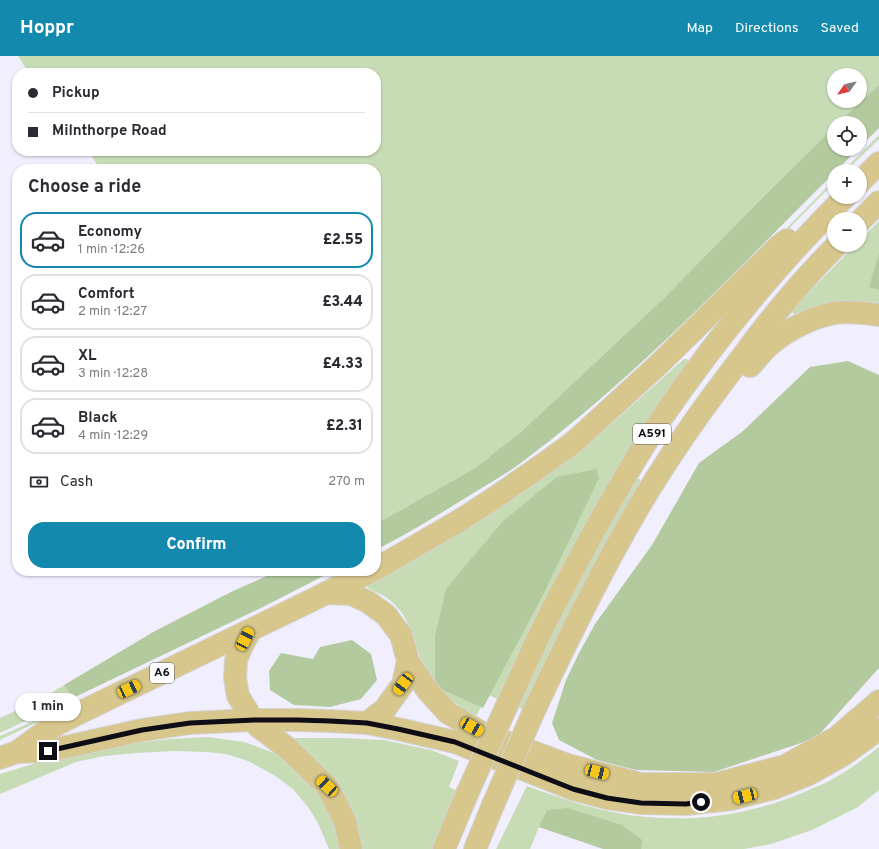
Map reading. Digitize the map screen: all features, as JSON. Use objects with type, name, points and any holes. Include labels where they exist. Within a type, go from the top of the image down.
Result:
[{"type":"highway","points":[[867,172],[879,163]]},
{"type":"highway","points":[[867,175],[879,163]]},
{"type":"highway","points":[[867,214],[879,202]]},
{"type":"highway","points":[[381,566],[468,516],[573,442],[658,365],[778,247],[830,204]]},
{"type":"highway","name":"A591","points":[[444,849],[467,794],[549,615],[607,508],[661,419],[732,323],[780,266],[838,204]]},
{"type":"highway","name":"A591","points":[[475,849],[560,654],[590,594],[630,522],[709,399],[757,336],[830,252]]},
{"type":"highway","points":[[686,433],[772,343],[790,331],[810,320],[835,313],[879,315]]},
{"type":"highway","points":[[350,849],[345,821],[327,786],[286,748],[259,727],[238,696],[235,678],[236,660],[250,631],[362,576]]},
{"type":"highway","points":[[326,593],[351,594],[368,602],[386,615],[401,635],[408,661],[428,691],[448,713],[484,734],[568,765],[641,784],[716,784],[785,766],[836,738],[879,701]]},
{"type":"highway","name":"A6","points":[[9,755],[50,728],[250,631]]},
{"type":"highway","points":[[367,723],[385,709],[403,684],[408,661]]},
{"type":"highway","points":[[254,720],[367,723],[398,729],[455,742],[573,789],[600,796],[641,803],[686,804],[731,799],[774,788],[809,774],[843,755],[879,729]]},
{"type":"highway","name":"A6","points":[[9,755],[48,751],[142,730],[190,723],[254,720]]},
{"type":"green space","points":[[18,56],[879,56],[879,85],[867,96],[867,68],[827,68],[827,108],[854,108],[846,116],[827,116],[827,134],[664,298],[521,432],[475,468],[381,521],[381,164],[97,164],[91,156],[381,156],[381,68],[26,68]]},
{"type":"green space","points":[[879,85],[879,128],[867,140],[867,116],[846,116],[854,108],[867,108],[867,96]]},
{"type":"green space","points":[[827,134],[827,156],[851,156],[843,164],[827,164],[827,180],[673,333],[559,434],[502,476],[425,523],[381,547],[381,521],[475,468],[521,432],[664,298]]},
{"type":"green space","points":[[879,135],[879,139],[867,151],[867,147]]},
{"type":"green space","points":[[858,156],[861,156],[853,164],[850,164]]},
{"type":"green space","points":[[827,187],[827,190],[737,281],[605,405],[504,481],[381,555],[381,552],[455,510],[531,459],[567,432],[640,371],[771,244]]},
{"type":"green space","points":[[879,221],[879,303],[848,301],[823,306],[796,316],[791,311],[848,252],[867,252],[867,233]]},
{"type":"green space","points":[[879,253],[879,290],[869,287]]},
{"type":"green space","points":[[684,359],[687,359],[689,363],[498,699],[488,695],[476,716],[445,696],[433,682],[422,664],[409,626],[401,612],[388,599],[369,589],[366,584],[505,505],[599,435]]},
{"type":"green space","points":[[848,361],[879,375],[879,668],[816,738],[714,772],[636,770],[597,760],[559,740],[552,723],[566,680],[579,653],[595,624],[652,545],[699,463],[743,431],[810,367]]},
{"type":"green space","points":[[596,469],[599,478],[544,593],[483,708],[439,688],[435,679],[435,636],[446,589],[503,521],[557,477]]},
{"type":"green space","points":[[637,479],[640,479],[641,483],[525,710],[515,706],[560,614],[631,484]]},
{"type":"green space","points":[[267,576],[323,576],[265,606],[73,698],[64,685],[155,631],[231,592]]},
{"type":"green space","points":[[332,576],[338,576],[0,740],[0,736],[65,707],[300,593]]},
{"type":"green space","points":[[352,640],[371,654],[377,680],[361,699],[330,707],[294,705],[270,690],[269,671],[281,653],[313,659],[320,647]]},
{"type":"green space","points":[[64,685],[73,698],[0,733],[0,718],[39,700]]},
{"type":"green space","points":[[207,737],[244,742],[277,754],[299,771],[315,788],[328,807],[337,829],[342,849],[329,849],[318,823],[308,807],[293,789],[274,775],[248,761],[226,754],[174,751],[104,756],[76,762],[0,794],[0,774],[26,766],[74,753],[133,743]]},
{"type":"green space","points":[[295,738],[384,740],[431,750],[459,761],[449,787],[458,791],[434,849],[357,849],[292,741]]},
{"type":"green space","points":[[879,747],[879,790],[858,807],[812,830],[771,844],[744,849],[606,849],[539,827],[530,849],[496,849],[527,786],[571,801],[616,813],[668,818],[709,817],[768,805],[807,791],[842,774]]},
{"type":"green space","points":[[568,808],[622,825],[642,840],[641,849],[603,849],[539,827],[547,810]]},
{"type":"route","points":[[48,751],[142,730],[190,723],[254,720],[298,720],[367,723],[455,742],[573,789],[607,798],[641,803],[686,804],[701,802]]}]
